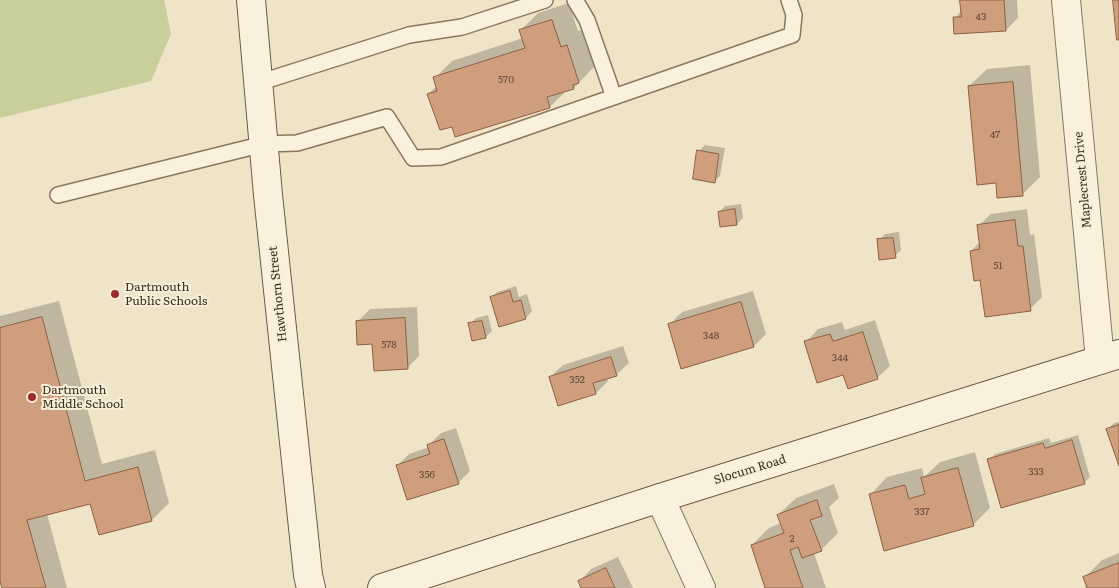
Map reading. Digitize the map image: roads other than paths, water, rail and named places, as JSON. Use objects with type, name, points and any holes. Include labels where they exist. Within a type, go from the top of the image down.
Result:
[{"type":"main road","name":"Hawthorn Street","points":[[250,0],[292,433],[311,588]]},
{"type":"main road","name":"Maplecrest Drive","points":[[1066,0],[1110,357]]},
{"type":"main road","name":"Slocum Road","points":[[382,588],[660,498],[1110,357]]},
{"type":"main road","points":[[660,498],[700,588]]},
{"type":"lane","points":[[258,83],[409,35],[462,27],[545,0]]},
{"type":"lane","points":[[575,0],[587,20],[614,97]]},
{"type":"lane","points":[[58,195],[264,144],[298,143],[387,117],[413,158],[441,157],[792,35],[794,15],[789,0]]},
{"type":"place","name":"Dartmouth Public Schools","points":[[115,294]]},
{"type":"place","name":"Dartmouth Middle School","points":[[32,397]]}]
